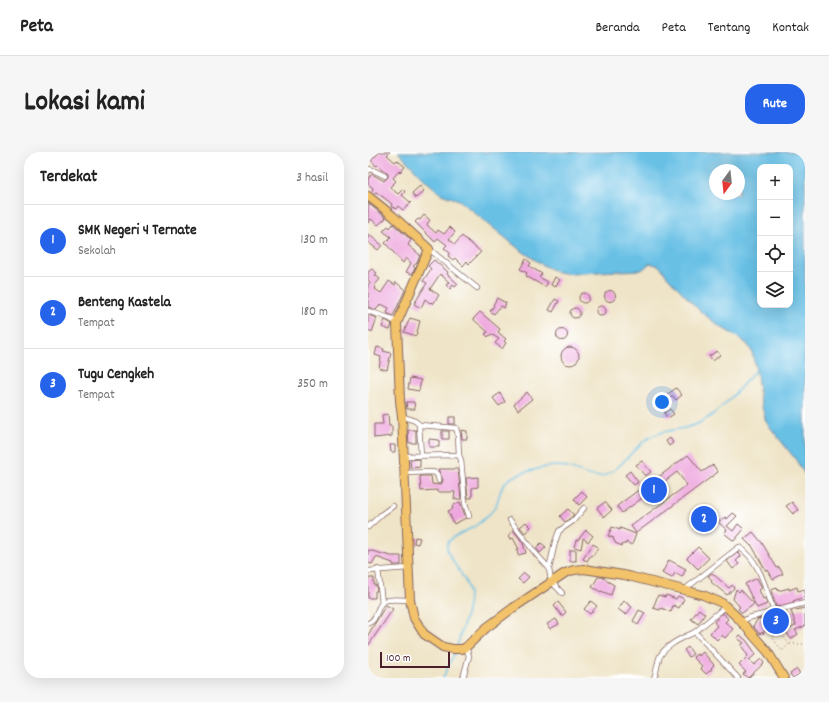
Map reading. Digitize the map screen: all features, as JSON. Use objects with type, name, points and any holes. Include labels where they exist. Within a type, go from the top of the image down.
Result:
[{"type":"highway","points":[[368,196],[394,216],[429,249],[397,323],[410,600],[414,618],[424,634],[438,644],[453,649],[464,648],[486,628],[551,581],[570,570],[584,569],[624,575],[684,590],[722,603],[742,622],[770,655],[784,678]]},
{"type":"street","points":[[368,171],[369,169],[385,176]]},
{"type":"street","points":[[429,249],[477,288]]},
{"type":"street","points":[[368,311],[389,318],[397,323]]},
{"type":"street","points":[[402,416],[415,421],[419,425],[456,428],[465,503],[469,516]]},
{"type":"street","points":[[419,425],[421,455]]},
{"type":"street","points":[[404,456],[459,455]]},
{"type":"street","points":[[404,473],[433,472],[437,474],[439,481]]},
{"type":"street","points":[[368,527],[393,506]]},
{"type":"street","points":[[562,593],[551,581],[549,568],[557,534],[577,517],[584,508]]},
{"type":"street","points":[[510,520],[536,554],[549,568]]},
{"type":"street","points":[[684,590],[739,547],[751,558],[758,569],[765,583],[774,612]]},
{"type":"street","points":[[368,570],[409,568]]},
{"type":"street","points":[[368,624],[372,621],[382,603],[378,570]]},
{"type":"street","points":[[382,603],[389,600],[410,600]]},
{"type":"street","points":[[742,622],[748,618],[805,603]]},
{"type":"street","points":[[654,678],[657,664],[662,653],[673,643],[695,632],[726,606]]},
{"type":"street","points":[[695,632],[738,678]]},
{"type":"street","points":[[463,678],[469,656],[464,648]]},
{"type":"path","points":[[774,612],[778,618],[780,627],[779,630],[789,644]]},
{"type":"path","points":[[779,630],[772,637],[782,651],[789,644],[805,644]]},
{"type":"water","points":[[398,152],[805,152],[805,475],[796,460],[766,422],[760,399],[757,374],[752,352],[748,345],[719,326],[699,310],[659,266],[650,263],[642,270],[574,274],[556,272],[519,249],[459,200],[441,194]]},
{"type":"building","points":[[380,152],[390,152],[387,155],[395,162],[397,160],[405,167],[393,178],[396,181],[390,187],[398,194],[403,189],[405,192],[402,195],[411,203],[403,210],[398,206],[396,209],[391,206],[392,204],[383,197],[376,192],[374,193],[372,191],[373,188],[368,184],[368,179],[372,174],[384,181],[388,177],[388,174],[377,165],[376,166],[371,160]]},
{"type":"building","points":[[420,186],[424,191],[416,198],[412,193]]},
{"type":"building","points":[[368,203],[386,218],[378,225],[371,219],[368,223]]},
{"type":"building","points":[[424,215],[430,220],[427,224],[428,226],[436,233],[438,230],[444,234],[450,227],[455,232],[449,239],[455,244],[462,236],[481,252],[469,264],[467,261],[463,266],[455,258],[453,260],[448,256],[450,253],[444,248],[447,245],[438,238],[435,242],[415,222],[418,219],[420,220]]},
{"type":"building","points":[[393,224],[411,240],[408,245],[420,255],[417,263],[413,266],[415,268],[412,274],[406,272],[411,263],[406,258],[403,263],[385,243],[391,237],[383,231],[388,226],[390,228]]},
{"type":"building","points":[[368,234],[382,245],[378,250],[368,242]]},
{"type":"building","points":[[526,259],[531,263],[529,266],[542,274],[539,277],[548,282],[545,287],[526,276],[527,273],[520,269]]},
{"type":"building","points":[[434,260],[448,272],[447,274],[458,284],[455,287],[453,285],[450,289],[446,285],[449,282],[440,274],[430,289],[439,295],[433,304],[425,299],[421,308],[414,304],[427,283],[423,281],[431,269],[428,266]]},
{"type":"building","points":[[372,269],[377,273],[375,275],[380,279],[374,286],[376,287],[375,289],[381,293],[389,281],[395,285],[396,282],[405,290],[393,316],[387,313],[389,308],[381,304],[376,310],[368,307],[368,285],[370,282],[368,280],[368,272]]},
{"type":"building","points":[[555,277],[560,280],[555,287],[551,285]]},
{"type":"building","points":[[608,291],[612,291],[614,292],[614,300],[608,301],[605,298],[605,294]]},
{"type":"building","points":[[582,293],[586,293],[589,298],[586,303],[582,303],[579,300],[579,296]]},
{"type":"building","points":[[497,298],[506,303],[504,308],[501,306],[494,314],[490,311]]},
{"type":"building","points":[[555,299],[559,301],[553,312],[549,310]]},
{"type":"building","points":[[599,306],[603,306],[605,307],[605,315],[599,316],[596,313],[596,309]]},
{"type":"building","points":[[573,308],[577,308],[579,309],[579,317],[573,318],[570,315],[570,311]]},
{"type":"building","points":[[480,312],[500,329],[498,332],[506,339],[504,341],[506,343],[502,349],[495,343],[499,339],[491,334],[488,337],[485,334],[488,332],[473,319]]},
{"type":"building","points":[[368,315],[377,318],[372,332],[368,330]]},
{"type":"building","points":[[410,318],[420,321],[416,336],[404,332]]},
{"type":"building","points":[[385,320],[392,324],[390,330],[382,327]]},
{"type":"building","points":[[560,330],[564,330],[566,331],[566,339],[560,340],[557,337],[557,333]]},
{"type":"building","points":[[377,347],[384,349],[383,351],[391,353],[387,370],[379,368],[381,357],[375,355]]},
{"type":"building","points":[[570,347],[576,350],[579,356],[576,362],[570,365],[564,362],[561,356],[564,350]]},
{"type":"building","points":[[717,351],[720,355],[713,361],[709,356]]},
{"type":"building","points":[[410,378],[421,380],[419,391],[408,389]]},
{"type":"building","points":[[676,388],[682,395],[676,400],[673,396],[664,401],[661,396],[667,393],[668,394]]},
{"type":"building","points":[[527,392],[532,399],[518,410],[514,404]]},
{"type":"building","points":[[500,393],[505,402],[499,406],[493,398]]},
{"type":"building","points":[[406,402],[414,402],[415,409],[407,409]]},
{"type":"building","points":[[670,409],[674,414],[668,418],[664,413]]},
{"type":"building","points":[[388,414],[389,426],[392,426],[392,436],[374,438],[374,424],[383,424],[382,415]]},
{"type":"building","points":[[449,417],[455,417],[455,424],[449,424]]},
{"type":"building","points":[[408,430],[416,430],[416,443],[409,443]]},
{"type":"building","points":[[461,430],[467,431],[467,439],[462,439]]},
{"type":"building","points":[[442,431],[449,431],[449,439],[442,439]]},
{"type":"building","points":[[670,438],[673,443],[669,446],[666,441]]},
{"type":"building","points":[[429,439],[439,440],[439,447],[429,447]]},
{"type":"building","points":[[390,445],[395,445],[395,452],[391,452]]},
{"type":"building","points":[[688,455],[702,472],[713,465],[718,472],[636,533],[631,526],[687,485],[677,472],[622,513],[617,506]]},
{"type":"building","points":[[420,459],[420,467],[411,468],[410,460]]},
{"type":"building","points":[[642,461],[651,472],[645,476],[636,465]]},
{"type":"building","points":[[438,469],[458,469],[461,499],[454,499],[455,492],[437,492],[437,490],[421,491],[420,476],[431,476],[432,484],[440,485],[442,483],[443,480]]},
{"type":"building","points":[[630,471],[638,482],[634,485],[625,475]]},
{"type":"building","points":[[478,477],[478,487],[472,488],[472,498],[468,498],[466,478]]},
{"type":"building","points":[[582,491],[587,497],[579,505],[574,499]]},
{"type":"building","points":[[460,502],[466,518],[454,524],[448,511],[453,509],[452,506]]},
{"type":"building","points":[[605,502],[612,510],[604,517],[597,508]]},
{"type":"building","points":[[792,502],[798,510],[793,514],[786,506]]},
{"type":"building","points":[[568,509],[574,515],[565,522],[560,516]]},
{"type":"building","points":[[733,513],[737,516],[727,526],[733,531],[738,524],[744,529],[734,541],[724,533],[727,530],[718,522],[725,517],[727,519]]},
{"type":"building","points":[[526,522],[531,527],[525,533],[520,527]]},
{"type":"building","points":[[612,527],[620,530],[620,528],[636,534],[632,545],[626,542],[626,544],[623,544],[622,546],[615,543],[613,540],[614,538],[608,536]]},
{"type":"building","points":[[513,530],[523,543],[526,553],[518,555],[517,549],[519,549],[513,538],[511,539],[508,536]]},
{"type":"building","points":[[586,530],[593,536],[588,542],[583,538],[581,549],[574,547],[576,540],[578,540]]},
{"type":"building","points":[[753,532],[762,543],[777,568],[779,567],[783,574],[773,579],[768,570],[766,571],[751,544],[750,545],[744,539]]},
{"type":"building","points":[[415,537],[420,538],[418,544],[414,543]]},
{"type":"building","points":[[541,543],[546,547],[540,553],[536,548]]},
{"type":"building","points":[[593,544],[598,547],[593,556],[591,555],[587,561],[583,559]]},
{"type":"building","points":[[698,547],[709,558],[698,569],[687,558]]},
{"type":"building","points":[[368,550],[391,556],[401,556],[401,565],[393,565],[393,563],[376,557],[372,564],[368,563]]},
{"type":"building","points":[[570,550],[576,550],[576,561],[570,561]]},
{"type":"building","points":[[738,552],[741,556],[736,561],[739,564],[733,569],[727,561]]},
{"type":"building","points":[[669,560],[686,569],[682,577],[675,573],[672,578],[662,573]]},
{"type":"building","points":[[524,573],[529,577],[523,583],[518,579]]},
{"type":"building","points":[[712,573],[729,588],[732,585],[734,588],[727,595],[711,582],[712,580],[708,576]]},
{"type":"building","points":[[598,577],[603,577],[614,585],[611,595],[592,587]]},
{"type":"building","points":[[368,578],[374,578],[374,585],[376,585],[377,591],[375,591],[375,598],[368,598]]},
{"type":"building","points":[[757,578],[762,588],[759,590],[763,599],[765,598],[767,604],[757,608],[745,584]]},
{"type":"building","points":[[797,587],[798,591],[805,589],[805,597],[776,607],[771,590],[777,588],[778,591],[789,588],[789,590]]},
{"type":"building","points":[[736,589],[739,592],[741,590],[754,604],[742,613],[738,609],[740,607],[733,599]]},
{"type":"building","points":[[658,595],[665,597],[666,595],[676,599],[678,596],[684,599],[679,608],[673,605],[671,612],[661,608],[660,610],[653,608]]},
{"type":"building","points":[[591,601],[597,606],[590,614],[584,609]]},
{"type":"building","points":[[624,601],[632,607],[626,615],[618,609]]},
{"type":"building","points":[[558,602],[566,612],[562,616],[554,606]]},
{"type":"building","points":[[386,605],[393,609],[368,646],[368,635]]},
{"type":"building","points":[[805,608],[805,626],[795,630],[798,634],[791,639],[786,632],[796,625],[791,611]]},
{"type":"building","points":[[699,609],[705,614],[698,624],[691,619]]},
{"type":"building","points":[[639,610],[645,613],[638,625],[633,621]]},
{"type":"building","points":[[723,613],[728,619],[725,622],[733,629],[725,638],[722,635],[717,640],[710,633],[717,626],[714,622]]},
{"type":"building","points":[[763,618],[769,622],[763,634],[762,632],[760,634],[753,626],[758,619]]},
{"type":"building","points":[[556,619],[559,624],[550,629],[547,624]]},
{"type":"building","points":[[740,635],[746,640],[756,654],[749,660],[754,665],[761,659],[764,663],[748,678],[743,674],[746,672],[739,665],[748,656],[741,645],[744,643],[737,638]]},
{"type":"building","points":[[688,647],[693,654],[689,657],[684,650]]},
{"type":"building","points":[[703,652],[714,665],[706,674],[700,668],[702,666],[693,657],[697,654],[699,656]]},
{"type":"building","points":[[797,669],[800,674],[793,678],[790,674]]},
{"type":"waterway","points":[[457,647],[466,617],[469,594],[466,583],[449,554],[447,545],[452,539],[475,526],[490,514],[497,504],[503,486],[508,480],[525,472],[555,466],[565,467],[583,474],[596,476],[606,475],[618,467],[640,445],[652,436],[663,432],[693,426],[707,419],[722,407],[756,370]]},
{"type":"waterway","points":[[443,678],[455,652]]},
{"type":"place","name":"SMK Negeri 4 Ternate","points":[[654,490]]},
{"type":"place","name":"Benteng Kastela","points":[[704,519]]},
{"type":"place","name":"Tugu Cengkeh","points":[[776,621]]}]
